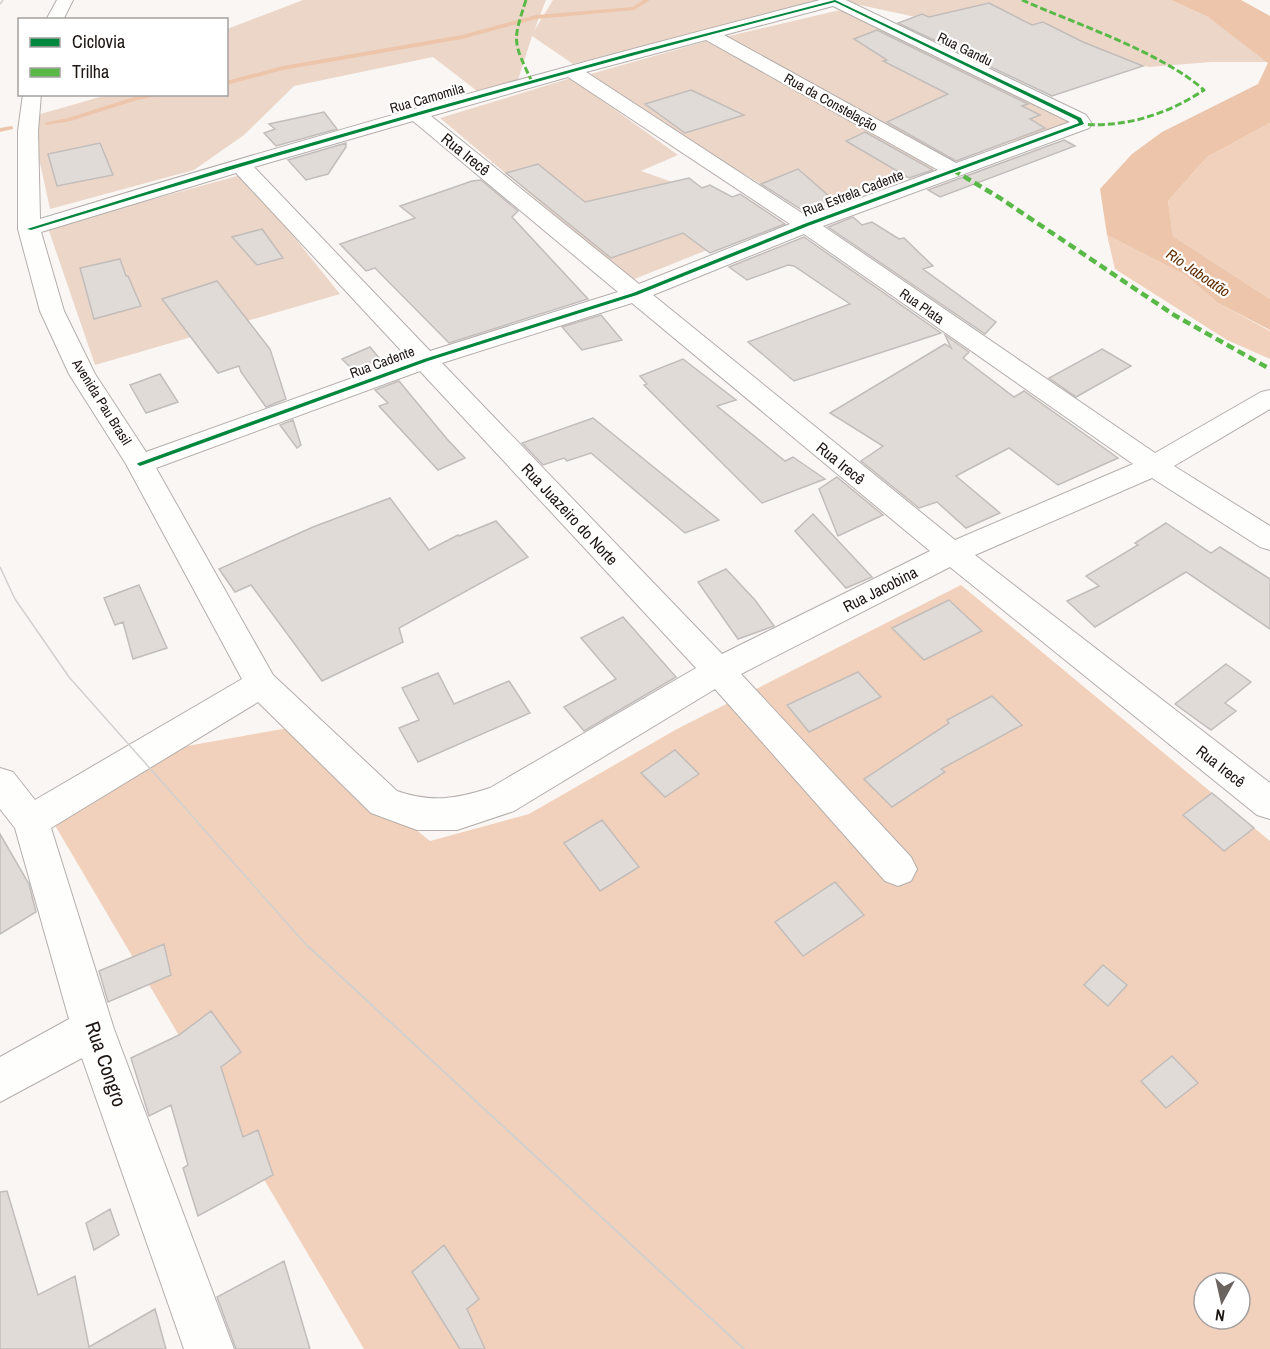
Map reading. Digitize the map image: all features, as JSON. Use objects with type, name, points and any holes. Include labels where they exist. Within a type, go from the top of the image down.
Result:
[{"type":"street","points":[[55,18],[65,0]]},
{"type":"street","name":"Rua Camomila","points":[[29,229],[239,164],[709,33],[835,1]]},
{"type":"street","name":"Rua Gandu","points":[[835,1],[1079,119],[1082,124]]},
{"type":"street","name":"Rua da Constelação","points":[[709,33],[953,170]]},
{"type":"street","name":"Rua Plata","points":[[573,72],[806,225],[1154,466],[1270,540]]},
{"type":"street","name":"Avenida Pau Brasil","points":[[32,96],[28,131],[29,229],[57,321],[82,375],[140,464],[261,684],[384,802],[417,814],[457,814],[501,800]]},
{"type":"street","name":"Rua Irecê","points":[[418,115],[952,553],[1270,804]]},
{"type":"street","name":"Rua Estrela Cadente","points":[[635,294],[806,225],[1082,124]]},
{"type":"street","name":"Rua Juazeiro do Norte","points":[[239,164],[717,671],[898,869]]},
{"type":"street","name":"Rua Cadente","points":[[140,464],[426,360],[635,294]]},
{"type":"street","name":"Rua Jacobina","points":[[501,800],[717,671],[952,553],[1154,466],[1270,398]]},
{"type":"street","points":[[31,821],[261,684]]},
{"type":"street","name":"Rua Congro","points":[[0,783],[31,821],[93,1029],[209,1349]]},
{"type":"street","points":[[0,1080],[93,1029]]},
{"type":"shaded area","points":[[303,0],[546,0],[534,31],[553,0],[1171,0],[1208,17],[1268,62],[1211,62],[1149,67],[846,2],[573,64],[532,36],[518,80],[477,91],[433,57],[294,86],[244,135],[194,170],[50,209],[30,117],[104,96],[228,96],[228,29]]},
{"type":"shaded area","points":[[840,10],[1079,119],[846,198],[761,184],[580,77],[707,41]]},
{"type":"shaded area","points":[[571,78],[678,155],[641,171],[782,220],[632,280],[440,118]]},
{"type":"shaded area","points":[[1270,123],[1270,299],[1173,236],[1168,201],[1207,157]]},
{"type":"shaded area","points":[[248,173],[290,232],[340,294],[95,365],[48,228]]},
{"type":"shaded area","points":[[1107,235],[1185,275],[1218,303],[1270,331],[1270,359],[1227,340],[1115,269]]},
{"type":"shaded area","points":[[961,585],[1270,841],[1270,1349],[364,1349],[53,822],[187,746],[288,728],[430,841],[529,814],[677,729]]},
{"type":"water","name":"Rio Jaboatão","points":[[1171,0],[1241,0],[1270,16],[1270,123],[1207,157],[1168,201],[1173,236],[1270,299],[1270,330],[1218,303],[1185,275],[1107,235],[1100,189],[1132,154],[1162,132],[1258,84],[1268,63],[1208,17]]},
{"type":"building","points":[[989,3],[1032,25],[1043,22],[1083,42],[1143,66],[1052,96],[898,23],[922,14],[929,17]]},
{"type":"building","points":[[877,30],[1028,104],[1022,106],[1040,115],[1030,119],[1045,128],[956,161],[887,122],[948,94],[883,61],[887,60],[854,39]]},
{"type":"building","points":[[691,90],[744,115],[685,133],[645,104]]},
{"type":"building","points":[[324,112],[337,129],[276,146],[264,133],[275,129],[269,124]]},
{"type":"building","points":[[865,132],[933,170],[909,178],[846,141]]},
{"type":"building","points":[[1064,140],[1075,146],[940,197],[928,190]]},
{"type":"building","points":[[100,143],[113,175],[57,186],[48,154]]},
{"type":"building","points":[[346,143],[346,147],[328,174],[306,180],[288,160]]},
{"type":"building","points":[[538,164],[585,202],[689,178],[702,188],[710,185],[732,197],[740,194],[785,224],[710,253],[683,233],[611,258],[506,173]]},
{"type":"building","points":[[798,169],[838,204],[808,214],[761,184]]},
{"type":"building","points":[[481,180],[518,211],[512,217],[588,299],[449,343],[375,268],[366,271],[340,244],[415,218],[400,206]]},
{"type":"building","points":[[853,217],[862,225],[872,222],[899,239],[904,238],[933,266],[923,269],[996,322],[985,334],[828,227]]},
{"type":"building","points":[[262,229],[283,258],[257,265],[232,237]]},
{"type":"building","points":[[804,237],[941,333],[794,381],[748,342],[850,304],[794,266],[788,265],[747,280],[729,267]]},
{"type":"building","points":[[120,259],[141,306],[94,319],[80,268]]},
{"type":"building","points":[[217,281],[270,349],[286,399],[266,407],[239,366],[218,373],[162,299]]},
{"type":"building","points":[[601,315],[622,340],[582,350],[562,327]]},
{"type":"building","points":[[945,335],[969,352],[963,358],[1014,397],[1024,391],[1118,458],[1058,485],[1009,448],[956,476],[1000,513],[966,528],[937,502],[919,508],[861,461],[883,446],[830,413],[945,344],[951,348]]},
{"type":"building","points":[[370,347],[384,364],[357,374],[342,359]]},
{"type":"building","points":[[1102,349],[1131,366],[1076,397],[1049,378]]},
{"type":"building","points":[[683,359],[736,400],[717,406],[785,461],[793,457],[825,479],[762,503],[644,385],[647,384],[640,376]]},
{"type":"building","points":[[160,374],[178,402],[146,413],[130,385]]},
{"type":"building","points":[[399,381],[465,458],[438,470],[379,406],[388,403],[375,390]]},
{"type":"building","points":[[593,418],[719,520],[685,533],[591,453],[567,461],[564,458],[543,465],[522,443]]},
{"type":"building","points":[[293,420],[301,445],[297,448],[280,425]]},
{"type":"building","points":[[837,477],[883,515],[838,536],[819,489]]},
{"type":"building","points":[[390,498],[429,550],[458,535],[496,521],[528,557],[399,628],[403,642],[322,681],[251,585],[235,592],[219,569],[313,527]]},
{"type":"building","points":[[813,514],[872,577],[846,588],[795,531]]},
{"type":"building","points":[[1166,523],[1211,553],[1220,547],[1270,579],[1270,629],[1186,572],[1095,627],[1067,601],[1099,586],[1086,576],[1138,545],[1135,543]]},
{"type":"building","points":[[726,569],[755,600],[774,626],[738,639],[698,582]]},
{"type":"building","points":[[139,585],[167,648],[133,659],[123,622],[115,625],[104,598]]},
{"type":"building","points":[[949,600],[982,631],[924,660],[892,628]]},
{"type":"building","points":[[623,617],[676,677],[584,731],[564,707],[616,679],[581,638]]},
{"type":"building","points":[[1226,664],[1251,682],[1225,703],[1236,711],[1211,730],[1175,704]]},
{"type":"building","points":[[858,672],[881,697],[809,732],[787,705]]},
{"type":"building","points":[[438,673],[454,704],[509,681],[530,713],[418,762],[399,728],[419,720],[402,688]]},
{"type":"building","points":[[992,696],[1022,725],[941,769],[945,772],[892,807],[864,779],[949,723],[947,720]]},
{"type":"building","points":[[675,750],[699,774],[665,797],[641,773]]},
{"type":"building","points":[[1212,793],[1254,828],[1224,851],[1183,815]]},
{"type":"building","points":[[602,820],[639,867],[600,891],[564,843]]},
{"type":"building","points":[[0,834],[29,884],[36,912],[0,934]]},
{"type":"building","points":[[835,882],[864,915],[803,956],[775,922]]},
{"type":"building","points":[[164,944],[171,975],[108,1002],[99,971]]},
{"type":"building","points":[[1103,965],[1127,985],[1108,1006],[1084,985]]},
{"type":"building","points":[[211,1011],[241,1052],[221,1067],[243,1137],[258,1130],[273,1175],[198,1216],[183,1168],[188,1165],[171,1105],[149,1116],[131,1058],[179,1035]]},
{"type":"building","points":[[1172,1056],[1198,1083],[1166,1108],[1141,1081]]},
{"type":"building","points":[[7,1191],[38,1295],[75,1276],[89,1347],[155,1309],[166,1349],[0,1349],[0,1192]]},
{"type":"building","points":[[110,1209],[119,1235],[94,1250],[86,1223]]},
{"type":"building","points":[[444,1245],[479,1299],[467,1309],[485,1349],[460,1349],[412,1272]]},
{"type":"building","points":[[284,1261],[310,1349],[236,1349],[217,1297]]},
{"type":"waterway","points":[[228,82],[283,68],[462,37],[536,17],[634,8],[647,0]]},
{"type":"waterway","points":[[47,123],[69,120],[136,98],[150,96]]},
{"type":"waterway","points":[[0,130],[11,128]]},
{"type":"tram line","points":[[0,4],[3,0]]},
{"type":"tram line","points":[[0,567],[15,599],[69,677],[310,949]]},
{"type":"tram line","points":[[309,947],[744,1349]]},
{"type":"marked path","points":[[526,0],[515,33],[516,48],[532,82]]},
{"type":"marked path","points":[[1022,0],[1148,56],[1193,80],[1204,90],[1178,105],[1146,118],[1112,125],[1082,124]]},
{"type":"marked path","points":[[953,170],[1000,198],[1174,315],[1270,369]]},
{"type":"cycle path","points":[[29,229],[430,110],[835,1],[1079,119],[1082,124],[806,225],[635,294],[426,360],[140,464]]}]
